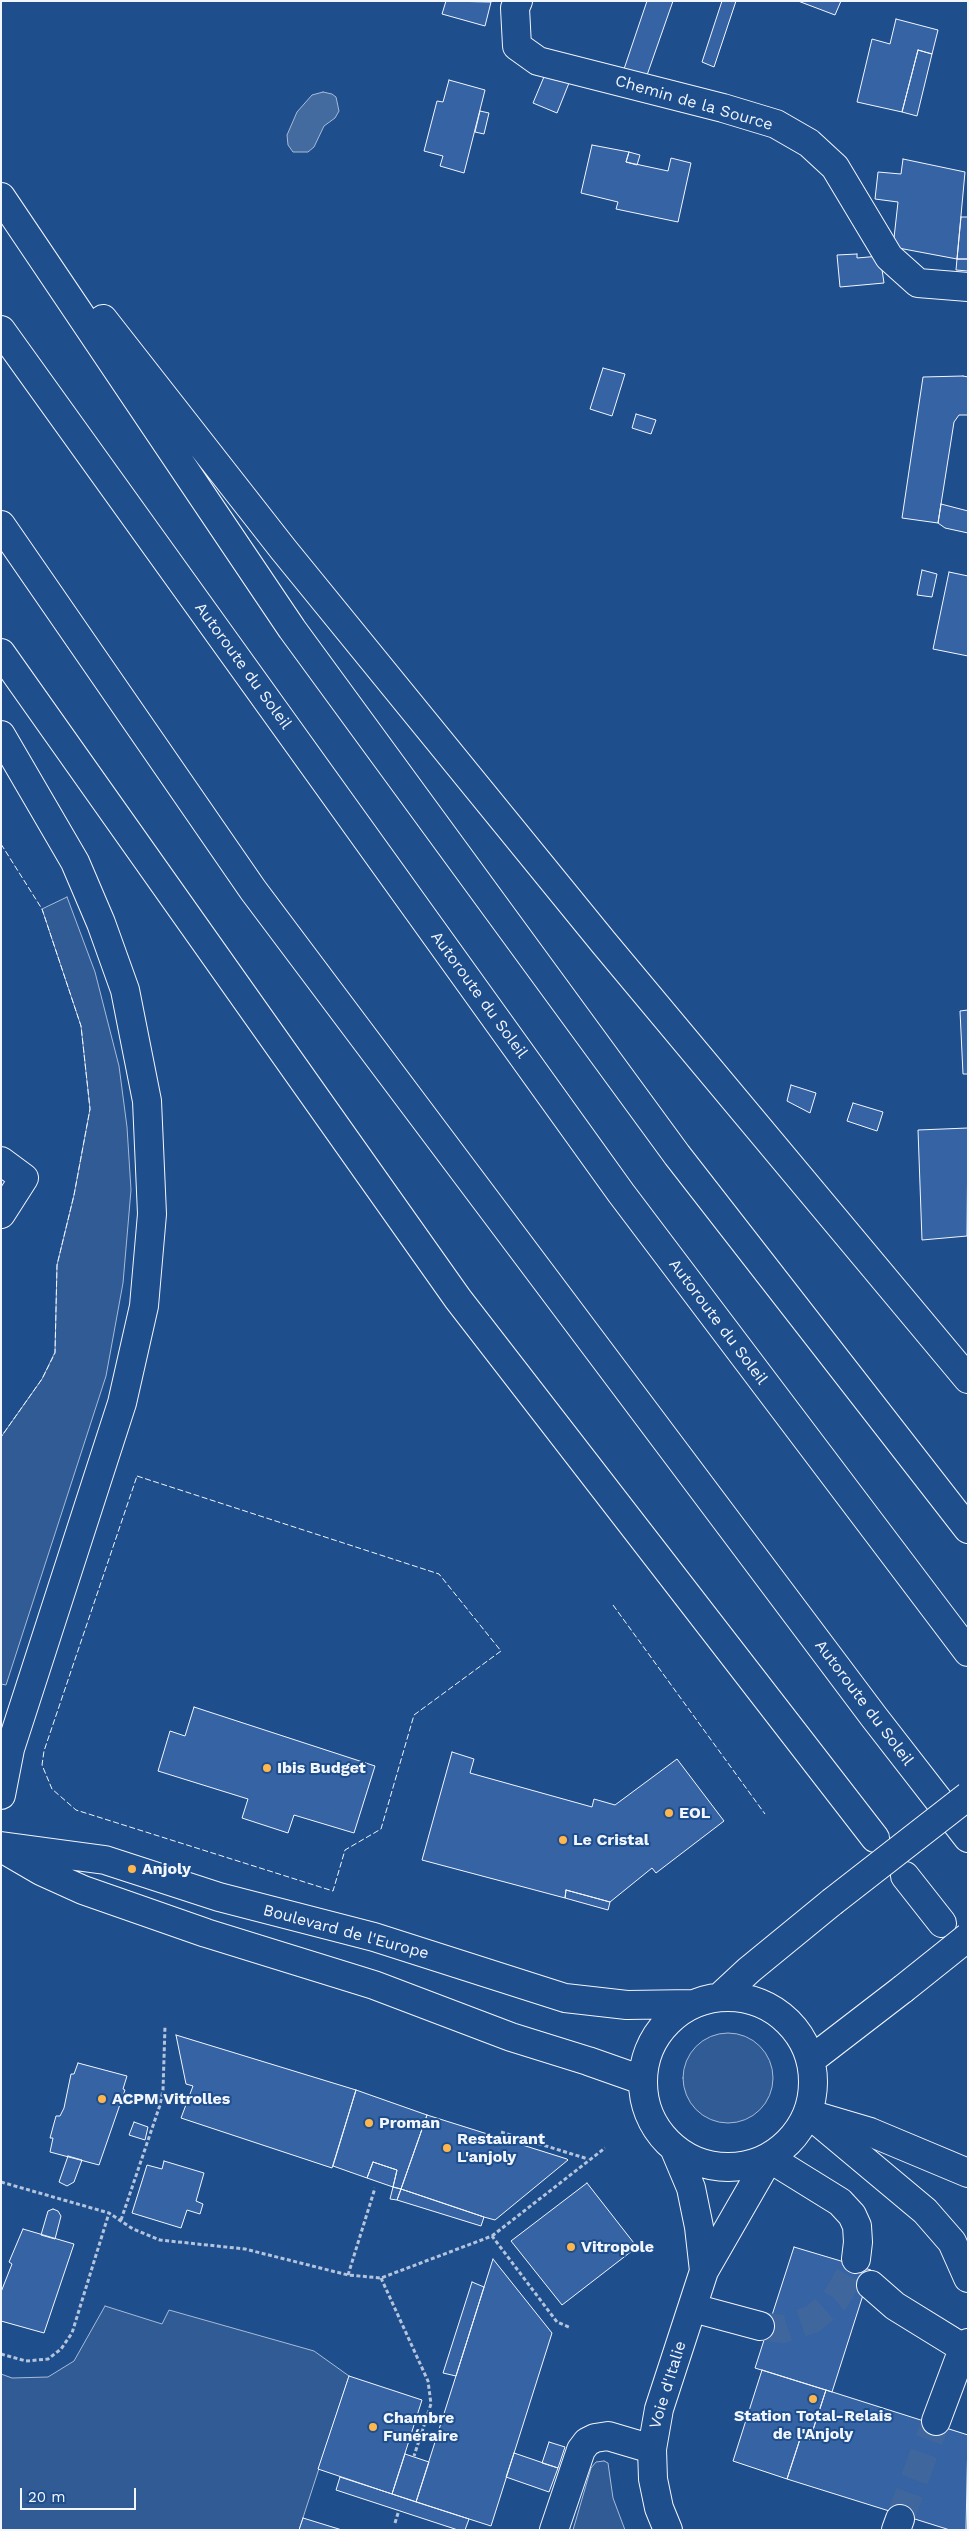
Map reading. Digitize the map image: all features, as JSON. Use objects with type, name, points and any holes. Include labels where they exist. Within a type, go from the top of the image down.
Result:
[{"type":"main road","name":"Chemin de la Source","points":[[518,1],[515,8],[517,46],[538,61],[723,108],[776,124],[809,143],[835,167],[889,257],[918,283],[968,287]]},
{"type":"main road","points":[[1,188],[283,549],[604,943],[968,1379]]},
{"type":"main road","points":[[1,197],[292,629],[677,1156],[968,1529]]},
{"type":"main road","name":"Autoroute du Soleil","points":[[1,330],[621,1193],[968,1652]]},
{"type":"main road","name":"Autoroute du Soleil","points":[[1,525],[253,890],[874,1717],[968,1838]]},
{"type":"main road","points":[[1,653],[458,1299],[875,1838]]},
{"type":"main road","points":[[1,735],[75,862],[102,923],[125,990],[147,1101],[152,1214],[144,1306],[122,1403],[10,1749],[1,1795]]},
{"type":"main road","points":[[1,1161],[24,1178],[1,1214]]},
{"type":"main road","points":[[721,1996],[749,1970],[832,1902],[968,1796]]},
{"type":"main road","points":[[1,1847],[41,1871],[83,1890],[206,1933],[374,1985],[511,2037],[588,2060],[642,2080]]},
{"type":"main road","name":"Boulevard de l'Europe","points":[[1,1847],[106,1860],[218,1897],[374,1937],[565,1998],[626,2005],[692,2004]]},
{"type":"main road","points":[[905,1876],[942,1923]]},
{"type":"main road","points":[[812,2059],[968,1937]]},
{"type":"main road","points":[[721,1996],[751,1999],[778,2011],[799,2033],[812,2059],[815,2087],[809,2114],[799,2131],[786,2146],[769,2158],[745,2166],[721,2167],[696,2162],[675,2150],[657,2130],[646,2106],[642,2080],[646,2056],[656,2034],[672,2017],[692,2004],[721,1996]]},
{"type":"main road","points":[[809,2114],[870,2132],[968,2173]]},
{"type":"main road","points":[[809,2114],[925,2211],[952,2242],[968,2278]]},
{"type":"main road","name":"Voie d'Italie","points":[[675,2150],[691,2188],[699,2227],[704,2271]]},
{"type":"main road","points":[[769,2158],[840,2202],[852,2214],[858,2226],[856,2259]]},
{"type":"main road","name":"Voie d'Italie","points":[[668,2530],[659,2508],[654,2486],[652,2449],[659,2409],[704,2271],[769,2158]]},
{"type":"main road","points":[[871,2285],[895,2306],[967,2342],[936,2421]]},
{"type":"main road","points":[[693,2308],[760,2326]]},
{"type":"main road","points":[[554,2530],[582,2450],[587,2442],[595,2438],[608,2436],[652,2449]]},
{"type":"path","points":[[121,2220],[160,2105],[163,2090],[164,2026]]},
{"type":"path","points":[[501,2132],[589,2160]]},
{"type":"path","points":[[1,2182],[109,2213],[134,2229],[160,2240],[245,2249],[348,2275],[381,2278],[492,2236],[605,2148]]},
{"type":"path","points":[[348,2275],[375,2188]]},
{"type":"path","points":[[1,2354],[26,2361],[48,2359],[61,2349],[72,2333],[109,2213]]},
{"type":"path","points":[[492,2236],[557,2322],[571,2328]]},
{"type":"path","points":[[381,2278],[428,2381],[431,2404],[414,2456]]},
{"type":"path","points":[[395,2522],[399,2510]]},
{"type":"shaded area","points":[[323,92],[336,97],[339,111],[335,118],[324,126],[314,147],[308,152],[293,152],[288,145],[287,135],[297,112],[312,95]]},
{"type":"shaded area","points":[[67,897],[95,972],[119,1066],[127,1127],[131,1190],[123,1283],[106,1376],[6,1685],[1,1684],[1,1437],[42,1379],[55,1352],[57,1265],[74,1195],[90,1109],[81,1026],[42,909]]},
{"type":"shaded area","points":[[719,2033],[737,2033],[753,2040],[766,2053],[773,2069],[773,2087],[766,2103],[753,2116],[737,2123],[719,2123],[703,2116],[690,2103],[683,2087],[683,2069],[690,2053],[703,2040]]},
{"type":"shaded area","points":[[105,2306],[162,2324],[169,2310],[314,2351],[349,2376],[299,2530],[1,2530],[1,2374],[12,2378],[48,2377],[74,2361]]},
{"type":"shaded area","points":[[604,2461],[608,2463],[613,2498],[625,2530],[573,2530],[591,2468],[596,2462]]},
{"type":"building","points":[[446,1],[491,2],[485,26],[442,14]]},
{"type":"building","points":[[647,1],[673,1],[646,78],[623,72]]},
{"type":"building","points":[[722,1],[736,1],[714,67],[702,62]]},
{"type":"building","points":[[798,1],[841,1],[835,15]]},
{"type":"building","points":[[896,19],[938,30],[932,54],[918,50],[902,112],[857,102],[872,39],[890,44]]},
{"type":"building","points":[[918,50],[932,54],[917,116],[902,112]]},
{"type":"building","points":[[546,72],[571,78],[557,113],[533,103]]},
{"type":"building","points":[[449,80],[485,90],[464,173],[440,166],[443,156],[424,151],[437,101],[443,102]]},
{"type":"building","points":[[480,111],[489,113],[484,134],[475,132]]},
{"type":"building","points":[[592,145],[629,152],[626,162],[668,171],[671,158],[691,163],[678,222],[616,209],[618,202],[581,193]]},
{"type":"building","points":[[629,152],[640,155],[637,165],[626,162]]},
{"type":"building","points":[[903,159],[965,172],[957,259],[893,247],[898,202],[875,199],[878,172],[901,174]]},
{"type":"building","points":[[961,217],[968,217],[968,259],[957,259]]},
{"type":"building","points":[[857,254],[857,258],[880,256],[884,283],[840,287],[837,255]]},
{"type":"building","points":[[957,259],[968,259],[968,271],[956,270]]},
{"type":"building","points":[[603,368],[625,374],[612,416],[590,409]]},
{"type":"building","points":[[923,377],[968,377],[968,415],[959,415],[954,422],[938,523],[902,518]]},
{"type":"building","points":[[636,414],[656,420],[651,434],[632,428]]},
{"type":"building","points":[[941,504],[968,511],[968,533],[945,528],[938,523]]},
{"type":"building","points":[[922,570],[937,574],[932,597],[917,595]]},
{"type":"building","points":[[949,572],[968,576],[968,656],[933,649]]},
{"type":"building","points":[[968,1010],[968,1074],[963,1074],[960,1011]]},
{"type":"building","points":[[791,1085],[816,1093],[810,1113],[787,1101]]},
{"type":"building","points":[[853,1103],[883,1112],[877,1131],[847,1121]]},
{"type":"building","points":[[968,1128],[967,1236],[922,1240],[918,1130]]},
{"type":"building","name":"Ibis Budget","points":[[194,1707],[375,1766],[354,1833],[294,1815],[288,1833],[242,1818],[248,1799],[158,1771],[170,1731],[185,1736]]},
{"type":"building","name":"Le Cristal","points":[[452,1752],[474,1759],[470,1773],[592,1807],[594,1799],[615,1805],[677,1759],[724,1821],[656,1873],[652,1868],[610,1902],[566,1890],[565,1898],[422,1860]]},
{"type":"building","points":[[566,1890],[610,1902],[608,1910],[565,1898]]},
{"type":"building","points":[[176,2035],[356,2090],[332,2168],[181,2118],[193,2086],[186,2084]]},
{"type":"building","points":[[78,2063],[127,2076],[123,2089],[125,2090],[99,2165],[50,2152],[53,2138],[50,2138],[56,2116],[60,2116],[64,2108],[71,2074],[74,2074]]},
{"type":"building","points":[[356,2090],[427,2115],[401,2189],[393,2187],[397,2170],[373,2162],[367,2178],[333,2166]]},
{"type":"building","points":[[427,2115],[568,2160],[495,2220],[484,2217],[401,2189]]},
{"type":"building","points":[[134,2122],[148,2127],[145,2140],[129,2135]]},
{"type":"building","points":[[68,2156],[82,2160],[74,2182],[67,2186],[59,2182]]},
{"type":"building","points":[[164,2161],[204,2173],[196,2201],[203,2204],[200,2214],[187,2210],[181,2228],[132,2213],[147,2165],[162,2169]]},
{"type":"building","points":[[373,2162],[397,2170],[393,2187],[367,2178]]},
{"type":"building","points":[[587,2183],[637,2247],[562,2305],[511,2241]]},
{"type":"building","points":[[393,2187],[401,2189],[397,2200],[390,2199]]},
{"type":"building","points":[[401,2189],[484,2217],[481,2226],[397,2200]]},
{"type":"building","points":[[53,2209],[58,2211],[61,2216],[55,2239],[41,2235],[48,2211]]},
{"type":"building","points":[[23,2229],[74,2244],[44,2333],[1,2321],[1,2292],[12,2264],[9,2262]]},
{"type":"building","points":[[794,2247],[871,2270],[832,2392],[755,2368]]},
{"type":"building","points":[[493,2259],[552,2333],[491,2526],[416,2502]]},
{"type":"building","points":[[472,2282],[484,2287],[456,2376],[443,2373]]},
{"type":"building","points":[[762,2370],[826,2390],[810,2439],[801,2436],[787,2479],[733,2461]]},
{"type":"building","name":"Chambre Funéraire","points":[[349,2376],[422,2400],[392,2494],[318,2469]]},
{"type":"building","points":[[826,2390],[968,2435],[966,2530],[950,2530],[787,2479],[801,2436],[810,2439]]},
{"type":"building","points":[[549,2442],[565,2447],[558,2468],[542,2463]]},
{"type":"building","points":[[514,2453],[558,2468],[549,2492],[506,2477]]},
{"type":"building","points":[[405,2454],[429,2462],[416,2502],[392,2494]]},
{"type":"building","points":[[340,2477],[469,2519],[465,2530],[458,2530],[336,2490]]},
{"type":"building","points":[[303,2518],[342,2530],[299,2530]]},
{"type":"tunnel","points":[[760,2326],[783,2329],[813,2319],[836,2299],[856,2259]]},
{"type":"tunnel","points":[[900,2519],[936,2421]]},
{"type":"fence","points":[[1,844],[42,909],[81,1026],[90,1109],[74,1195],[57,1265],[55,1353],[42,1379],[1,1437]]},
{"type":"fence","points":[[137,1476],[439,1574],[501,1651],[414,1715],[381,1829],[345,1850],[333,1891],[76,1810],[52,1789],[42,1765],[44,1751],[137,1476]]},
{"type":"fence","points":[[613,1605],[765,1814]]},
{"type":"place","name":"Ibis Budget","points":[[267,1768]]},
{"type":"place","name":"EOL","points":[[669,1813]]},
{"type":"place","name":"Le Cristal","points":[[563,1840]]},
{"type":"place","name":"Anjoly","points":[[132,1869]]},
{"type":"place","name":"ACPM Vitrolles","points":[[102,2099]]},
{"type":"place","name":"Proman","points":[[369,2123]]},
{"type":"place","name":"Restaurant L'anjoly","points":[[447,2148]]},
{"type":"place","name":"Vitropole","points":[[571,2247]]},
{"type":"place","name":"Station Total-Relais de l'Anjoly","points":[[813,2399]]},
{"type":"place","name":"Chambre Funéraire","points":[[373,2427]]}]
